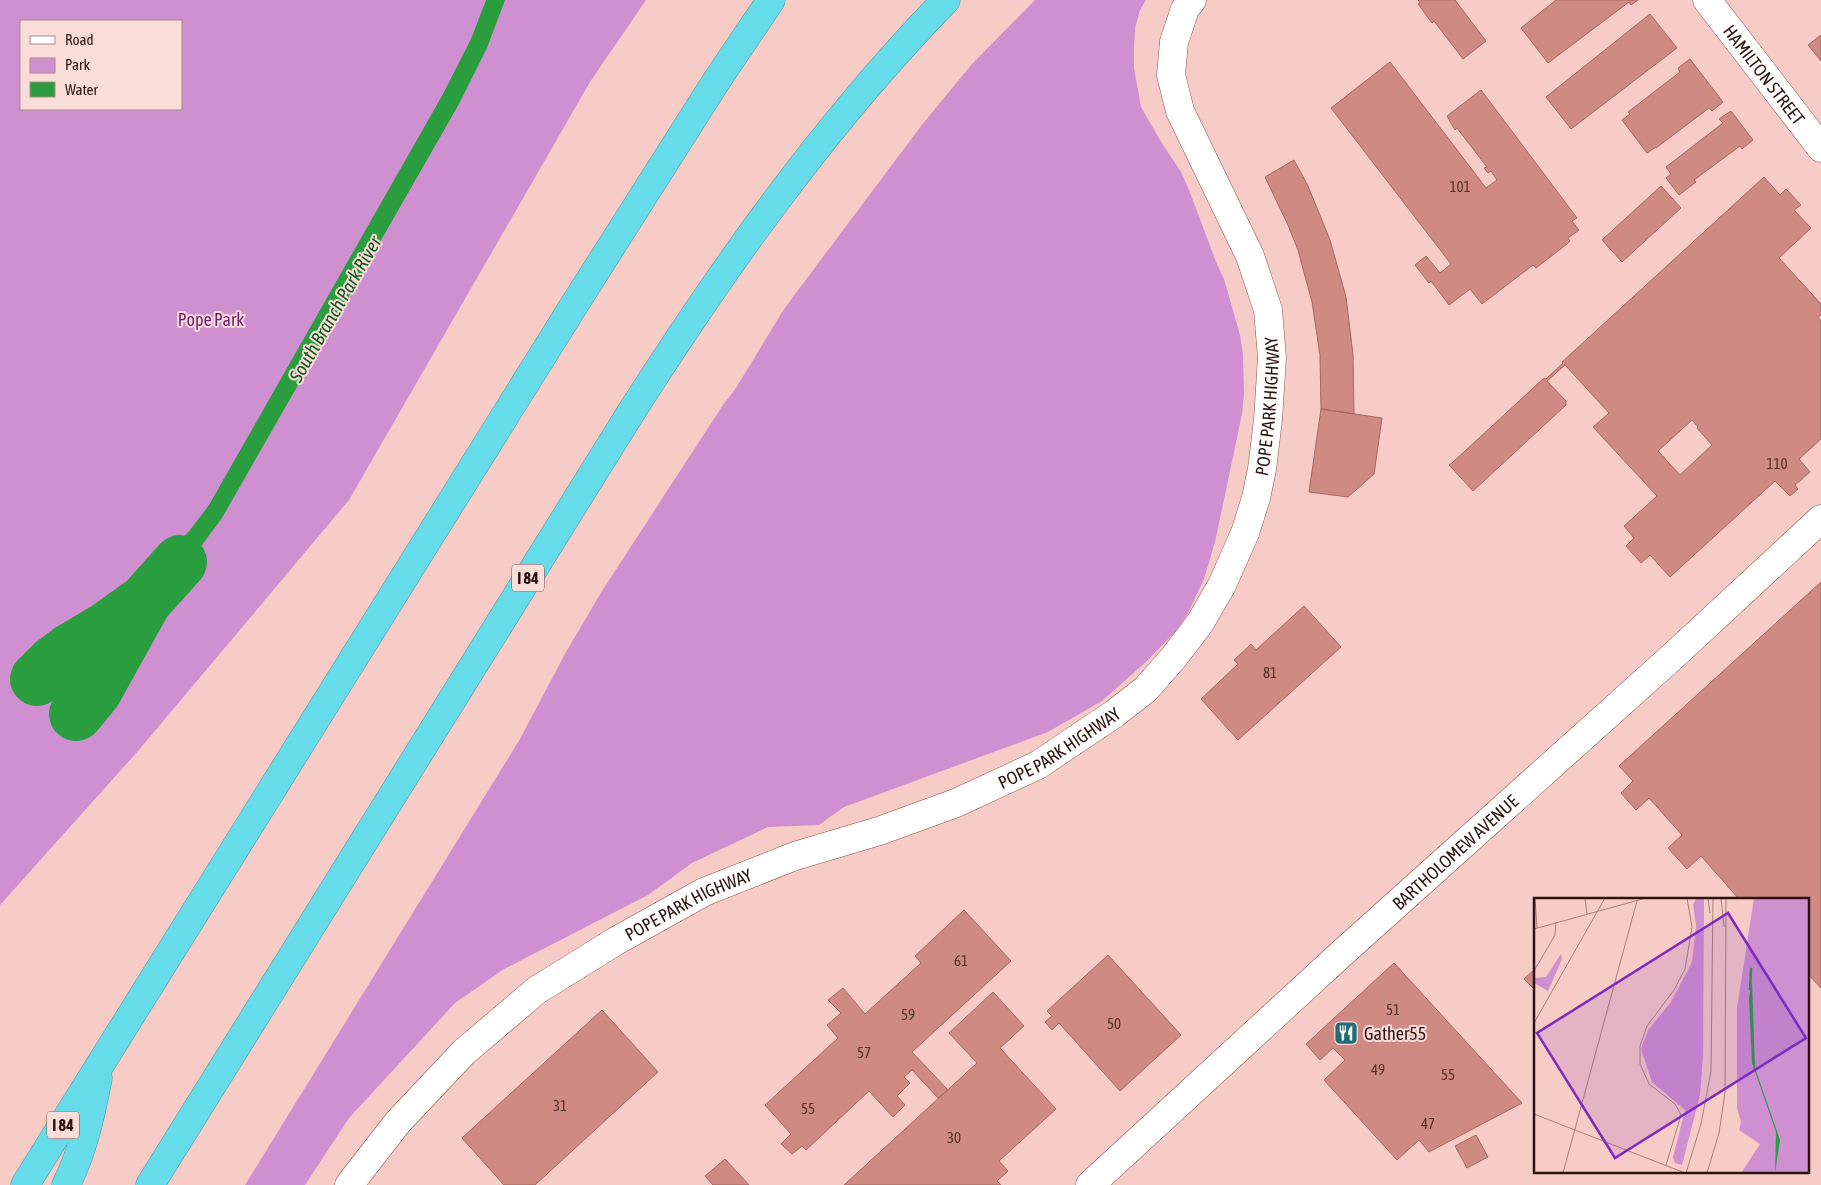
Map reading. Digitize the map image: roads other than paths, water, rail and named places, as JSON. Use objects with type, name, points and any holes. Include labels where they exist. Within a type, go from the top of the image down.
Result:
[{"type":"highway","name":"I 84","points":[[25,1185],[571,311],[771,0]]},
{"type":"highway","name":"I 84","points":[[150,1185],[683,332],[759,224],[826,137],[898,52],[946,0]]},
{"type":"highway","points":[[66,1185],[81,1152],[100,1064]]},
{"type":"street","name":"POPE PARK HIGHWAY","points":[[348,1185],[398,1122],[464,1052],[537,990],[616,941],[704,892],[795,856],[879,831],[956,803],[1038,764],[1114,714],[1146,689],[1200,623],[1222,585],[1245,533],[1256,498],[1267,430],[1272,358],[1268,310],[1250,256],[1180,111],[1171,75],[1174,42],[1185,9],[1192,0]]},
{"type":"street","name":"HAMILTON STREET","points":[[1707,0],[1821,148]]},
{"type":"street","name":"BARTHOLOMEW AVENUE","points":[[1090,1185],[1340,954],[1672,657],[1821,519]]},
{"type":"water","points":[[486,0],[505,0],[487,48],[459,104],[222,518],[202,545],[131,622],[118,610],[190,530],[209,505],[443,94],[471,39]]},
{"type":"waterway","name":"South Branch Park River","points":[[76,714],[95,691],[145,601],[180,562]]},
{"type":"waterway","name":"South Branch Park River","points":[[37,679],[53,663],[69,651],[106,629],[141,604]]},
{"type":"place","name":"Gather55","points":[[1346,1033]]},
{"type":"park label","name":"Pope Park","points":[[211,319]]}]
